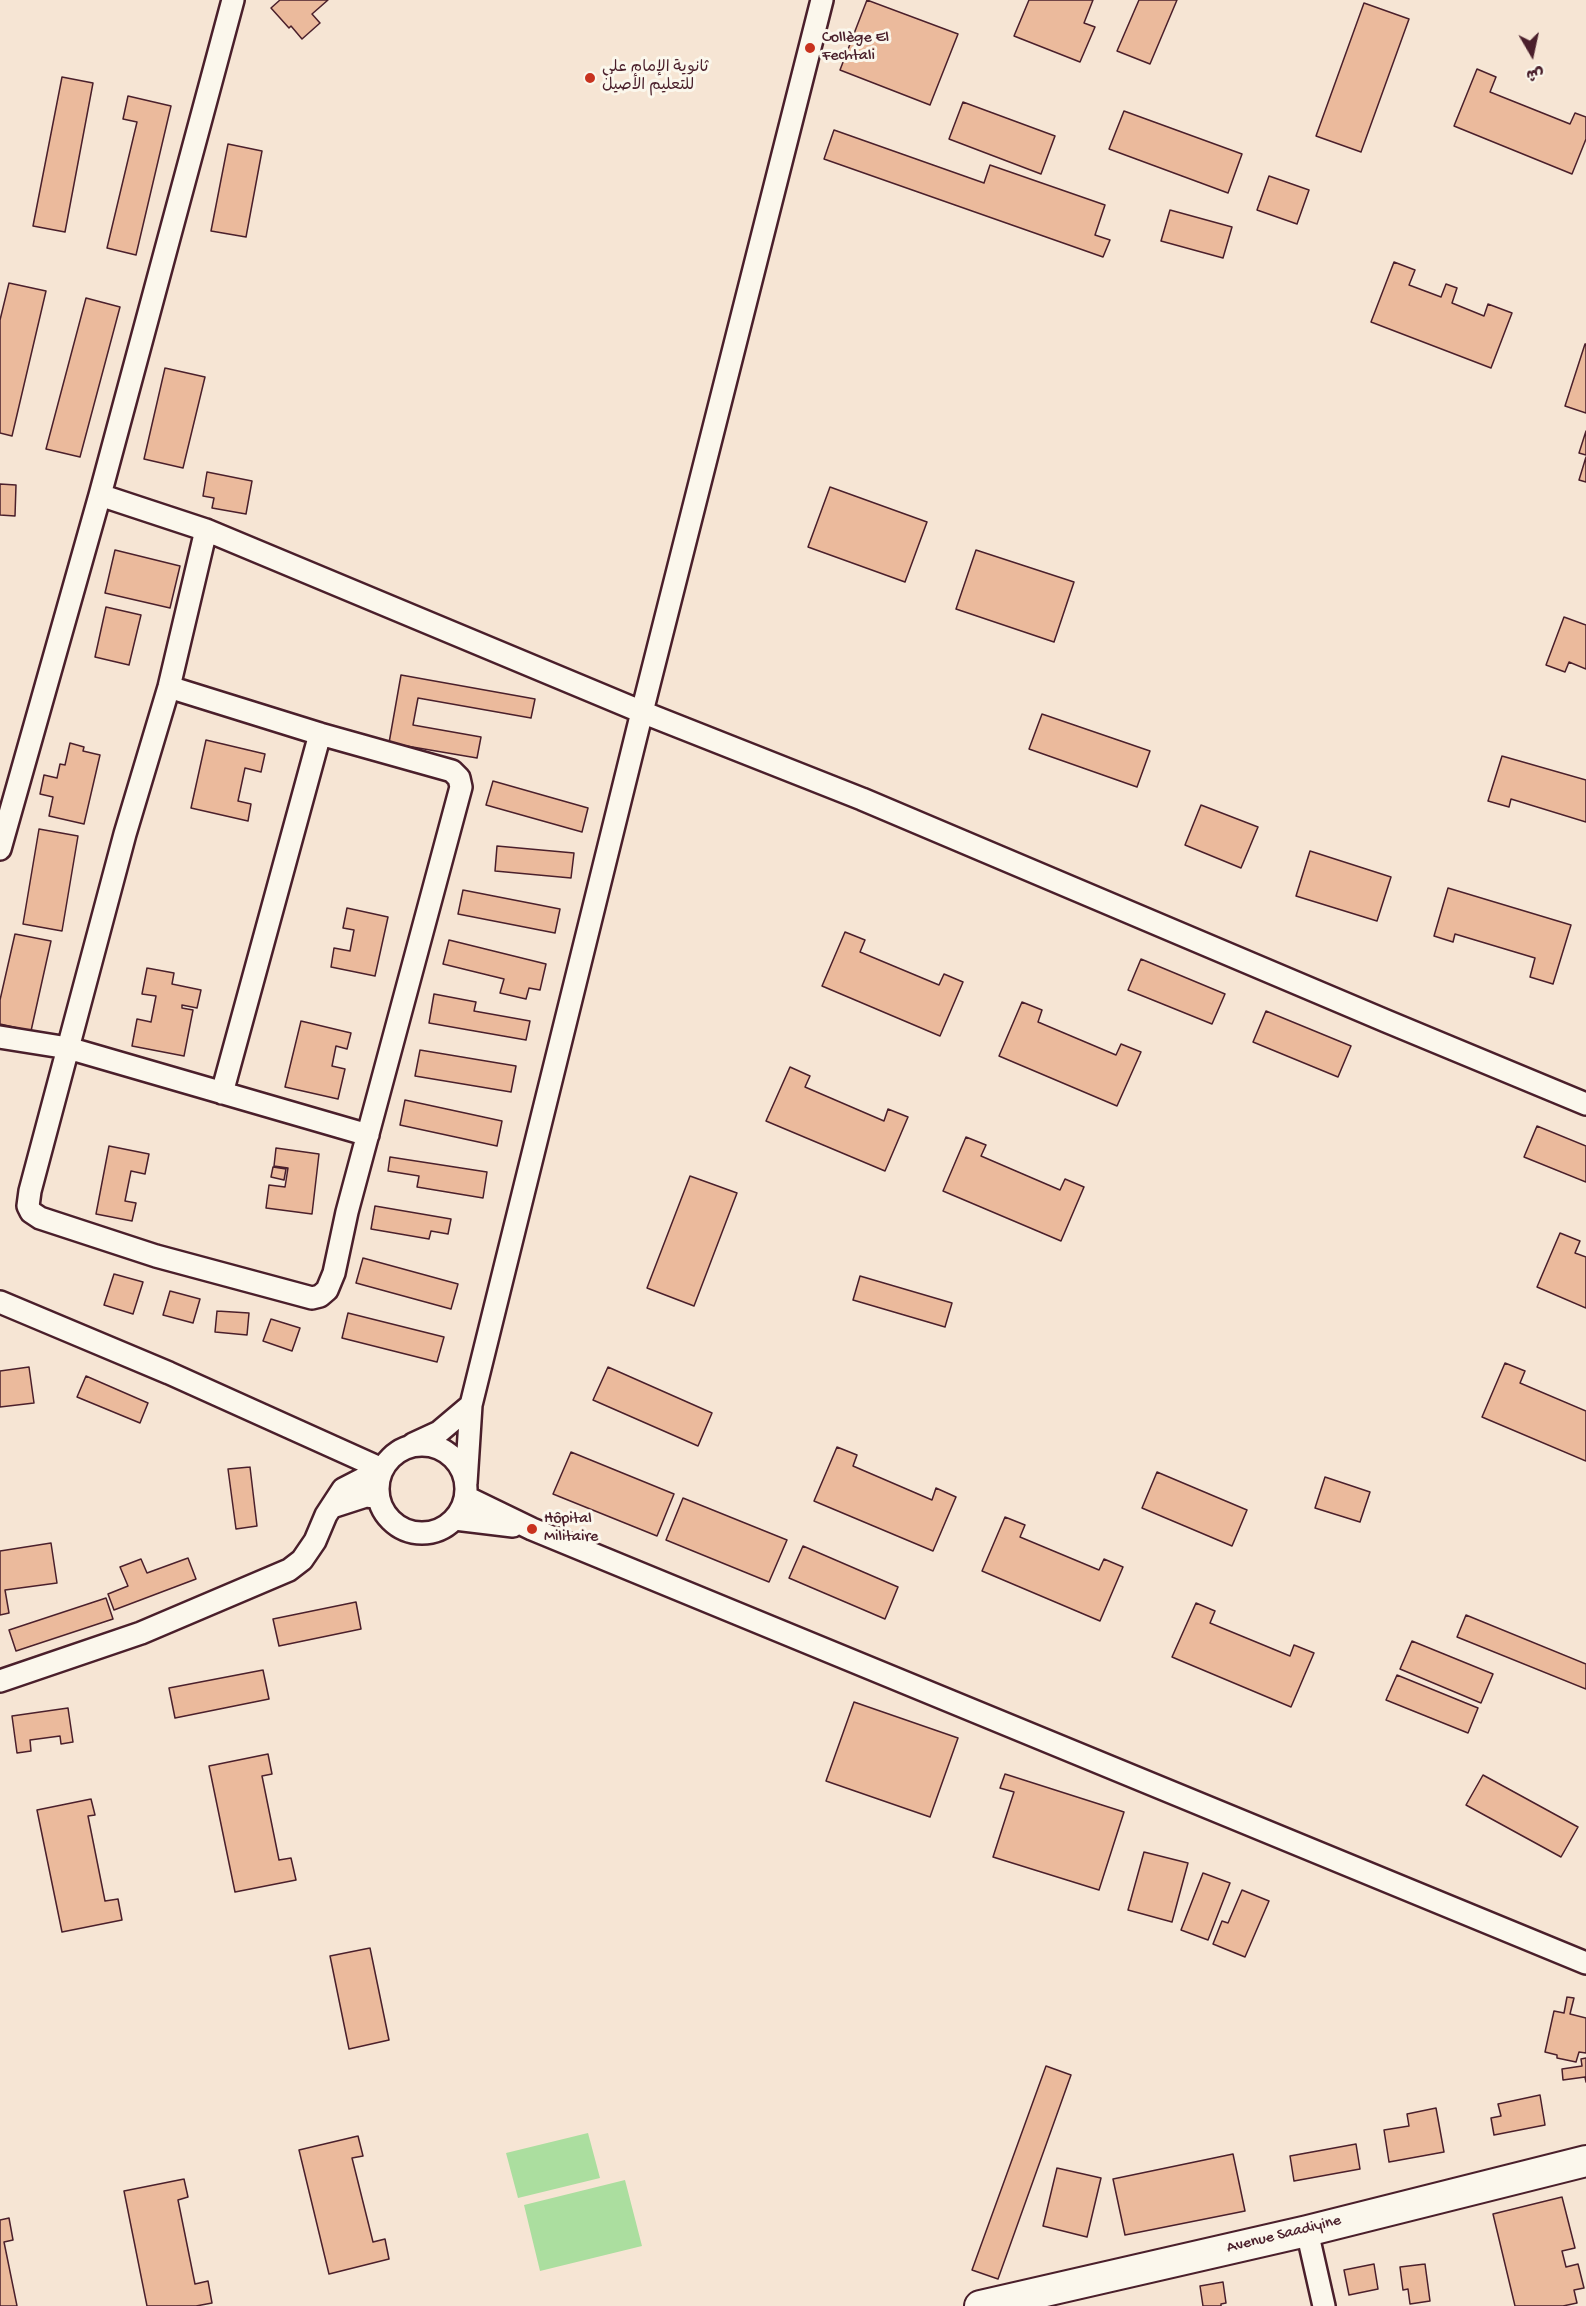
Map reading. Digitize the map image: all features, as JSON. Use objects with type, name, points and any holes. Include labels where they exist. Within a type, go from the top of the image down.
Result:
[{"type":"main road","name":"Avenue Saadiyine","points":[[980,2306],[1306,2231],[1586,2160]]},
{"type":"street","points":[[0,849],[100,495],[234,0]]},
{"type":"street","points":[[471,1404],[439,1432],[406,1447],[388,1460],[378,1479],[378,1500],[382,1511],[390,1520],[411,1532],[433,1532],[443,1528],[460,1512],[466,1490],[471,1404],[642,712],[822,0]]},
{"type":"street","points":[[100,495],[206,530],[642,712],[862,799],[1386,1022],[1586,1104]]},
{"type":"street","points":[[169,687],[320,734],[452,771],[459,778],[461,787],[368,1135],[334,1273],[327,1290],[320,1296],[312,1298],[156,1256],[40,1218],[31,1212],[28,1206],[30,1191],[125,834],[169,687],[206,530]]},
{"type":"street","points":[[222,1093],[320,734]]},
{"type":"street","points":[[0,1037],[68,1048],[368,1135]]},
{"type":"street","points":[[0,1302],[169,1373],[382,1469]]},
{"type":"street","points":[[406,1447],[429,1445],[450,1454],[458,1462],[466,1490],[532,1529],[1586,1963]]},
{"type":"street","points":[[0,1681],[141,1633],[289,1570],[303,1560],[315,1542],[343,1489],[382,1469]]},
{"type":"street","points":[[332,1508],[366,1496],[375,1497],[378,1500]]},
{"type":"street","points":[[455,1519],[532,1529]]},
{"type":"street","points":[[1306,2231],[1324,2306]]},
{"type":"green space","points":[[588,2133],[600,2178],[518,2198],[506,2153]]},
{"type":"green space","points":[[625,2180],[642,2246],[540,2271],[524,2205]]},
{"type":"building","points":[[280,0],[328,0],[312,14],[320,23],[302,39],[271,8]]},
{"type":"building","points":[[867,0],[958,34],[930,105],[840,70]]},
{"type":"building","points":[[1029,0],[1093,0],[1084,23],[1095,27],[1080,62],[1014,36]]},
{"type":"building","points":[[1139,0],[1177,0],[1150,64],[1117,51]]},
{"type":"building","points":[[1364,3],[1409,19],[1361,152],[1316,136]]},
{"type":"building","points":[[1477,69],[1496,77],[1490,92],[1570,124],[1575,113],[1586,117],[1586,139],[1572,174],[1454,126]]},
{"type":"building","points":[[62,77],[93,83],[65,232],[33,226]]},
{"type":"building","points":[[128,96],[171,106],[136,255],[107,248],[137,122],[123,119]]},
{"type":"building","points":[[963,102],[1055,136],[1041,174],[949,139]]},
{"type":"building","points":[[1124,111],[1242,154],[1228,193],[1109,149]]},
{"type":"building","points":[[834,130],[984,183],[990,165],[1105,205],[1095,235],[1110,240],[1103,257],[824,159]]},
{"type":"building","points":[[228,144],[262,151],[246,237],[211,231]]},
{"type":"building","points":[[1269,176],[1309,190],[1297,224],[1257,210]]},
{"type":"building","points":[[1170,210],[1232,227],[1223,258],[1161,241]]},
{"type":"building","points":[[1394,262],[1415,270],[1409,285],[1441,297],[1446,284],[1457,288],[1452,303],[1484,316],[1488,304],[1512,313],[1491,368],[1371,322]]},
{"type":"building","points":[[9,283],[46,291],[12,436],[0,433],[0,320]]},
{"type":"building","points":[[86,298],[120,307],[80,457],[46,449]]},
{"type":"building","points":[[1586,344],[1586,413],[1565,406]]},
{"type":"building","points":[[165,368],[205,377],[183,468],[144,459]]},
{"type":"building","points":[[1586,431],[1586,455],[1579,453]]},
{"type":"building","points":[[1586,457],[1586,482],[1579,480]]},
{"type":"building","points":[[207,472],[252,481],[246,514],[212,508],[214,498],[203,496]]},
{"type":"building","points":[[0,484],[16,485],[15,516],[0,515]]},
{"type":"building","points":[[830,487],[927,522],[905,582],[808,547]]},
{"type":"building","points":[[115,550],[180,566],[170,608],[105,593]]},
{"type":"building","points":[[976,550],[1074,582],[1054,642],[956,609]]},
{"type":"building","points":[[106,607],[141,615],[129,665],[95,657]]},
{"type":"building","points":[[1564,617],[1586,625],[1586,669],[1569,662],[1565,672],[1546,665]]},
{"type":"building","points":[[401,675],[535,699],[531,718],[418,698],[413,725],[481,737],[477,758],[389,743]]},
{"type":"building","points":[[1042,714],[1150,751],[1137,787],[1029,749]]},
{"type":"building","points":[[206,740],[265,754],[261,772],[245,768],[238,801],[251,804],[248,821],[191,808]]},
{"type":"building","points":[[70,743],[84,747],[83,751],[100,755],[84,824],[49,816],[53,797],[40,794],[44,775],[57,778],[60,764],[65,765]]},
{"type":"building","points":[[1502,756],[1586,780],[1586,822],[1511,799],[1509,807],[1488,801]]},
{"type":"building","points":[[493,781],[588,808],[582,832],[486,805]]},
{"type":"building","points":[[1201,805],[1258,827],[1241,868],[1185,845]]},
{"type":"building","points":[[39,829],[78,836],[62,931],[23,924]]},
{"type":"building","points":[[497,846],[574,853],[571,878],[495,871]]},
{"type":"building","points":[[1310,851],[1391,877],[1377,921],[1296,896]]},
{"type":"building","points":[[1448,888],[1571,925],[1553,984],[1530,977],[1535,958],[1455,934],[1453,942],[1434,936]]},
{"type":"building","points":[[463,890],[560,909],[555,933],[458,914]]},
{"type":"building","points":[[347,908],[388,917],[375,976],[331,967],[334,948],[350,951],[354,930],[343,928]]},
{"type":"building","points":[[845,932],[865,940],[860,952],[939,985],[944,974],[963,982],[940,1036],[822,986]]},
{"type":"building","points":[[15,934],[51,941],[31,1031],[0,1024],[0,1000]]},
{"type":"building","points":[[449,940],[546,964],[540,990],[529,988],[526,999],[500,993],[504,979],[443,964]]},
{"type":"building","points":[[1141,959],[1225,994],[1212,1024],[1128,990]]},
{"type":"building","points":[[147,968],[174,973],[172,984],[201,990],[197,1008],[182,1005],[182,1008],[193,1010],[184,1056],[132,1046],[137,1019],[151,1022],[156,996],[142,994]]},
{"type":"building","points":[[434,994],[476,1002],[474,1011],[530,1021],[526,1040],[429,1023]]},
{"type":"building","points":[[1022,1002],[1042,1010],[1038,1022],[1116,1055],[1121,1044],[1141,1052],[1117,1106],[999,1056]]},
{"type":"building","points":[[1266,1011],[1351,1046],[1338,1077],[1253,1042]]},
{"type":"building","points":[[301,1021],[351,1033],[347,1049],[336,1046],[332,1066],[345,1069],[338,1099],[285,1087]]},
{"type":"building","points":[[420,1050],[516,1066],[511,1092],[415,1076]]},
{"type":"building","points":[[790,1067],[810,1076],[805,1087],[884,1121],[888,1109],[908,1117],[885,1171],[766,1121]]},
{"type":"building","points":[[405,1100],[502,1121],[497,1146],[400,1125]]},
{"type":"building","points":[[1537,1126],[1586,1146],[1586,1182],[1524,1157]]},
{"type":"building","points":[[966,1137],[986,1145],[981,1156],[1060,1190],[1065,1179],[1084,1187],[1061,1241],[943,1191]]},
{"type":"building","points":[[109,1146],[149,1154],[145,1174],[131,1171],[125,1201],[136,1203],[132,1221],[96,1214]]},
{"type":"building","points":[[276,1148],[319,1154],[312,1214],[266,1208],[269,1185],[285,1187],[288,1168],[274,1166]]},
{"type":"building","points":[[390,1157],[487,1172],[483,1198],[417,1187],[419,1176],[388,1171]]},
{"type":"building","points":[[273,1167],[286,1169],[284,1180],[271,1177]]},
{"type":"building","points":[[690,1176],[737,1193],[694,1306],[647,1288]]},
{"type":"building","points":[[375,1206],[451,1219],[448,1234],[431,1231],[429,1239],[371,1229]]},
{"type":"building","points":[[1560,1233],[1580,1241],[1575,1253],[1586,1257],[1586,1308],[1537,1287]]},
{"type":"building","points":[[363,1258],[458,1284],[451,1309],[356,1283]]},
{"type":"building","points":[[114,1274],[143,1282],[133,1314],[104,1305]]},
{"type":"building","points":[[860,1276],[952,1303],[945,1327],[853,1300]]},
{"type":"building","points":[[170,1291],[200,1299],[193,1323],[163,1315]]},
{"type":"building","points":[[217,1311],[249,1313],[247,1335],[215,1332]]},
{"type":"building","points":[[348,1313],[444,1337],[437,1362],[342,1338]]},
{"type":"building","points":[[271,1319],[300,1328],[292,1351],[263,1341]]},
{"type":"building","points":[[1505,1363],[1525,1371],[1520,1383],[1586,1411],[1586,1461],[1482,1417]]},
{"type":"building","points":[[29,1367],[34,1403],[0,1407],[0,1371]]},
{"type":"building","points":[[608,1367],[712,1413],[698,1446],[593,1400]]},
{"type":"building","points":[[86,1376],[148,1403],[140,1423],[77,1397]]},
{"type":"building","points":[[837,1447],[857,1455],[853,1466],[932,1500],[936,1488],[956,1497],[933,1551],[814,1501]]},
{"type":"building","points":[[571,1452],[674,1494],[657,1536],[553,1494]]},
{"type":"building","points":[[250,1467],[257,1526],[236,1529],[228,1469]]},
{"type":"building","points":[[1157,1472],[1247,1510],[1232,1546],[1142,1508]]},
{"type":"building","points":[[1325,1477],[1370,1492],[1360,1522],[1315,1508]]},
{"type":"building","points":[[683,1498],[787,1540],[769,1582],[666,1540]]},
{"type":"building","points":[[1005,1517],[1025,1525],[1020,1537],[1099,1570],[1104,1559],[1123,1567],[1100,1621],[982,1571]]},
{"type":"building","points":[[51,1543],[57,1583],[5,1590],[9,1613],[0,1615],[0,1551]]},
{"type":"building","points":[[803,1546],[898,1587],[885,1619],[789,1578]]},
{"type":"building","points":[[188,1558],[196,1579],[114,1610],[108,1594],[128,1586],[120,1567],[141,1559],[147,1573]]},
{"type":"building","points":[[106,1598],[113,1619],[16,1651],[9,1630]]},
{"type":"building","points":[[356,1602],[361,1629],[279,1646],[273,1619]]},
{"type":"building","points":[[1196,1603],[1215,1611],[1210,1623],[1290,1656],[1294,1645],[1314,1653],[1291,1707],[1172,1657]]},
{"type":"building","points":[[1466,1615],[1586,1664],[1586,1689],[1457,1637]]},
{"type":"building","points":[[1412,1641],[1493,1674],[1481,1703],[1400,1669]]},
{"type":"building","points":[[263,1670],[269,1699],[175,1718],[169,1688]]},
{"type":"building","points":[[1397,1675],[1478,1708],[1468,1733],[1386,1700]]},
{"type":"building","points":[[854,1702],[958,1738],[930,1817],[826,1781]]},
{"type":"building","points":[[68,1708],[73,1742],[61,1744],[60,1736],[30,1740],[31,1751],[17,1753],[12,1716]]},
{"type":"building","points":[[268,1754],[272,1774],[262,1776],[279,1860],[291,1858],[296,1880],[235,1892],[209,1766]]},
{"type":"building","points":[[1005,1774],[1124,1812],[1099,1890],[993,1857],[1014,1792],[1000,1788]]},
{"type":"building","points":[[1483,1775],[1578,1827],[1561,1857],[1466,1805]]},
{"type":"building","points":[[91,1799],[95,1815],[88,1816],[105,1901],[118,1899],[122,1920],[62,1932],[37,1810]]},
{"type":"building","points":[[1144,1852],[1188,1863],[1172,1922],[1128,1910]]},
{"type":"building","points":[[1203,1873],[1230,1883],[1208,1940],[1181,1930]]},
{"type":"building","points":[[1242,1890],[1269,1901],[1245,1957],[1213,1944],[1222,1921],[1228,1923]]},
{"type":"building","points":[[370,1948],[389,2040],[349,2049],[330,1956]]},
{"type":"building","points":[[1567,1997],[1574,1998],[1570,2014],[1586,2018],[1586,2053],[1579,2052],[1576,2062],[1557,2058],[1557,2055],[1545,2052],[1554,2011],[1564,2013]]},
{"type":"building","points":[[1586,2058],[1586,2082],[1585,2077],[1563,2080],[1562,2069],[1582,2066],[1581,2059]]},
{"type":"building","points":[[1046,2066],[1071,2075],[998,2279],[972,2270]]},
{"type":"building","points":[[1540,2095],[1545,2125],[1494,2135],[1491,2118],[1501,2116],[1498,2104]]},
{"type":"building","points":[[1436,2108],[1444,2152],[1389,2162],[1384,2130],[1409,2126],[1407,2114]]},
{"type":"building","points":[[358,2136],[363,2156],[352,2158],[373,2242],[385,2239],[389,2259],[329,2274],[299,2150]]},
{"type":"building","points":[[1356,2144],[1360,2169],[1294,2181],[1290,2156]]},
{"type":"building","points":[[1233,2154],[1245,2211],[1125,2235],[1113,2179]]},
{"type":"building","points":[[1057,2168],[1101,2178],[1087,2237],[1043,2226]]},
{"type":"building","points":[[184,2179],[188,2197],[178,2200],[195,2284],[208,2281],[212,2303],[196,2306],[147,2306],[124,2191]]},
{"type":"building","points":[[1562,2197],[1575,2248],[1562,2251],[1566,2267],[1578,2264],[1584,2288],[1574,2290],[1577,2303],[1563,2306],[1515,2306],[1493,2214]]},
{"type":"building","points":[[9,2218],[13,2240],[4,2242],[17,2306],[0,2306],[0,2220]]},
{"type":"building","points":[[1374,2264],[1378,2289],[1349,2295],[1344,2270]]},
{"type":"building","points":[[1425,2264],[1430,2301],[1410,2304],[1408,2289],[1403,2290],[1400,2267]]},
{"type":"building","points":[[1223,2282],[1226,2303],[1221,2306],[1203,2306],[1200,2286]]},
{"type":"place","name":"Collège El Fechtali","points":[[810,48]]},
{"type":"place","name":"ثانوية الإمام علي للتعليم الأصيل","points":[[590,78]]},
{"type":"place","name":"Hôpital Militaire","points":[[532,1529]]}]
